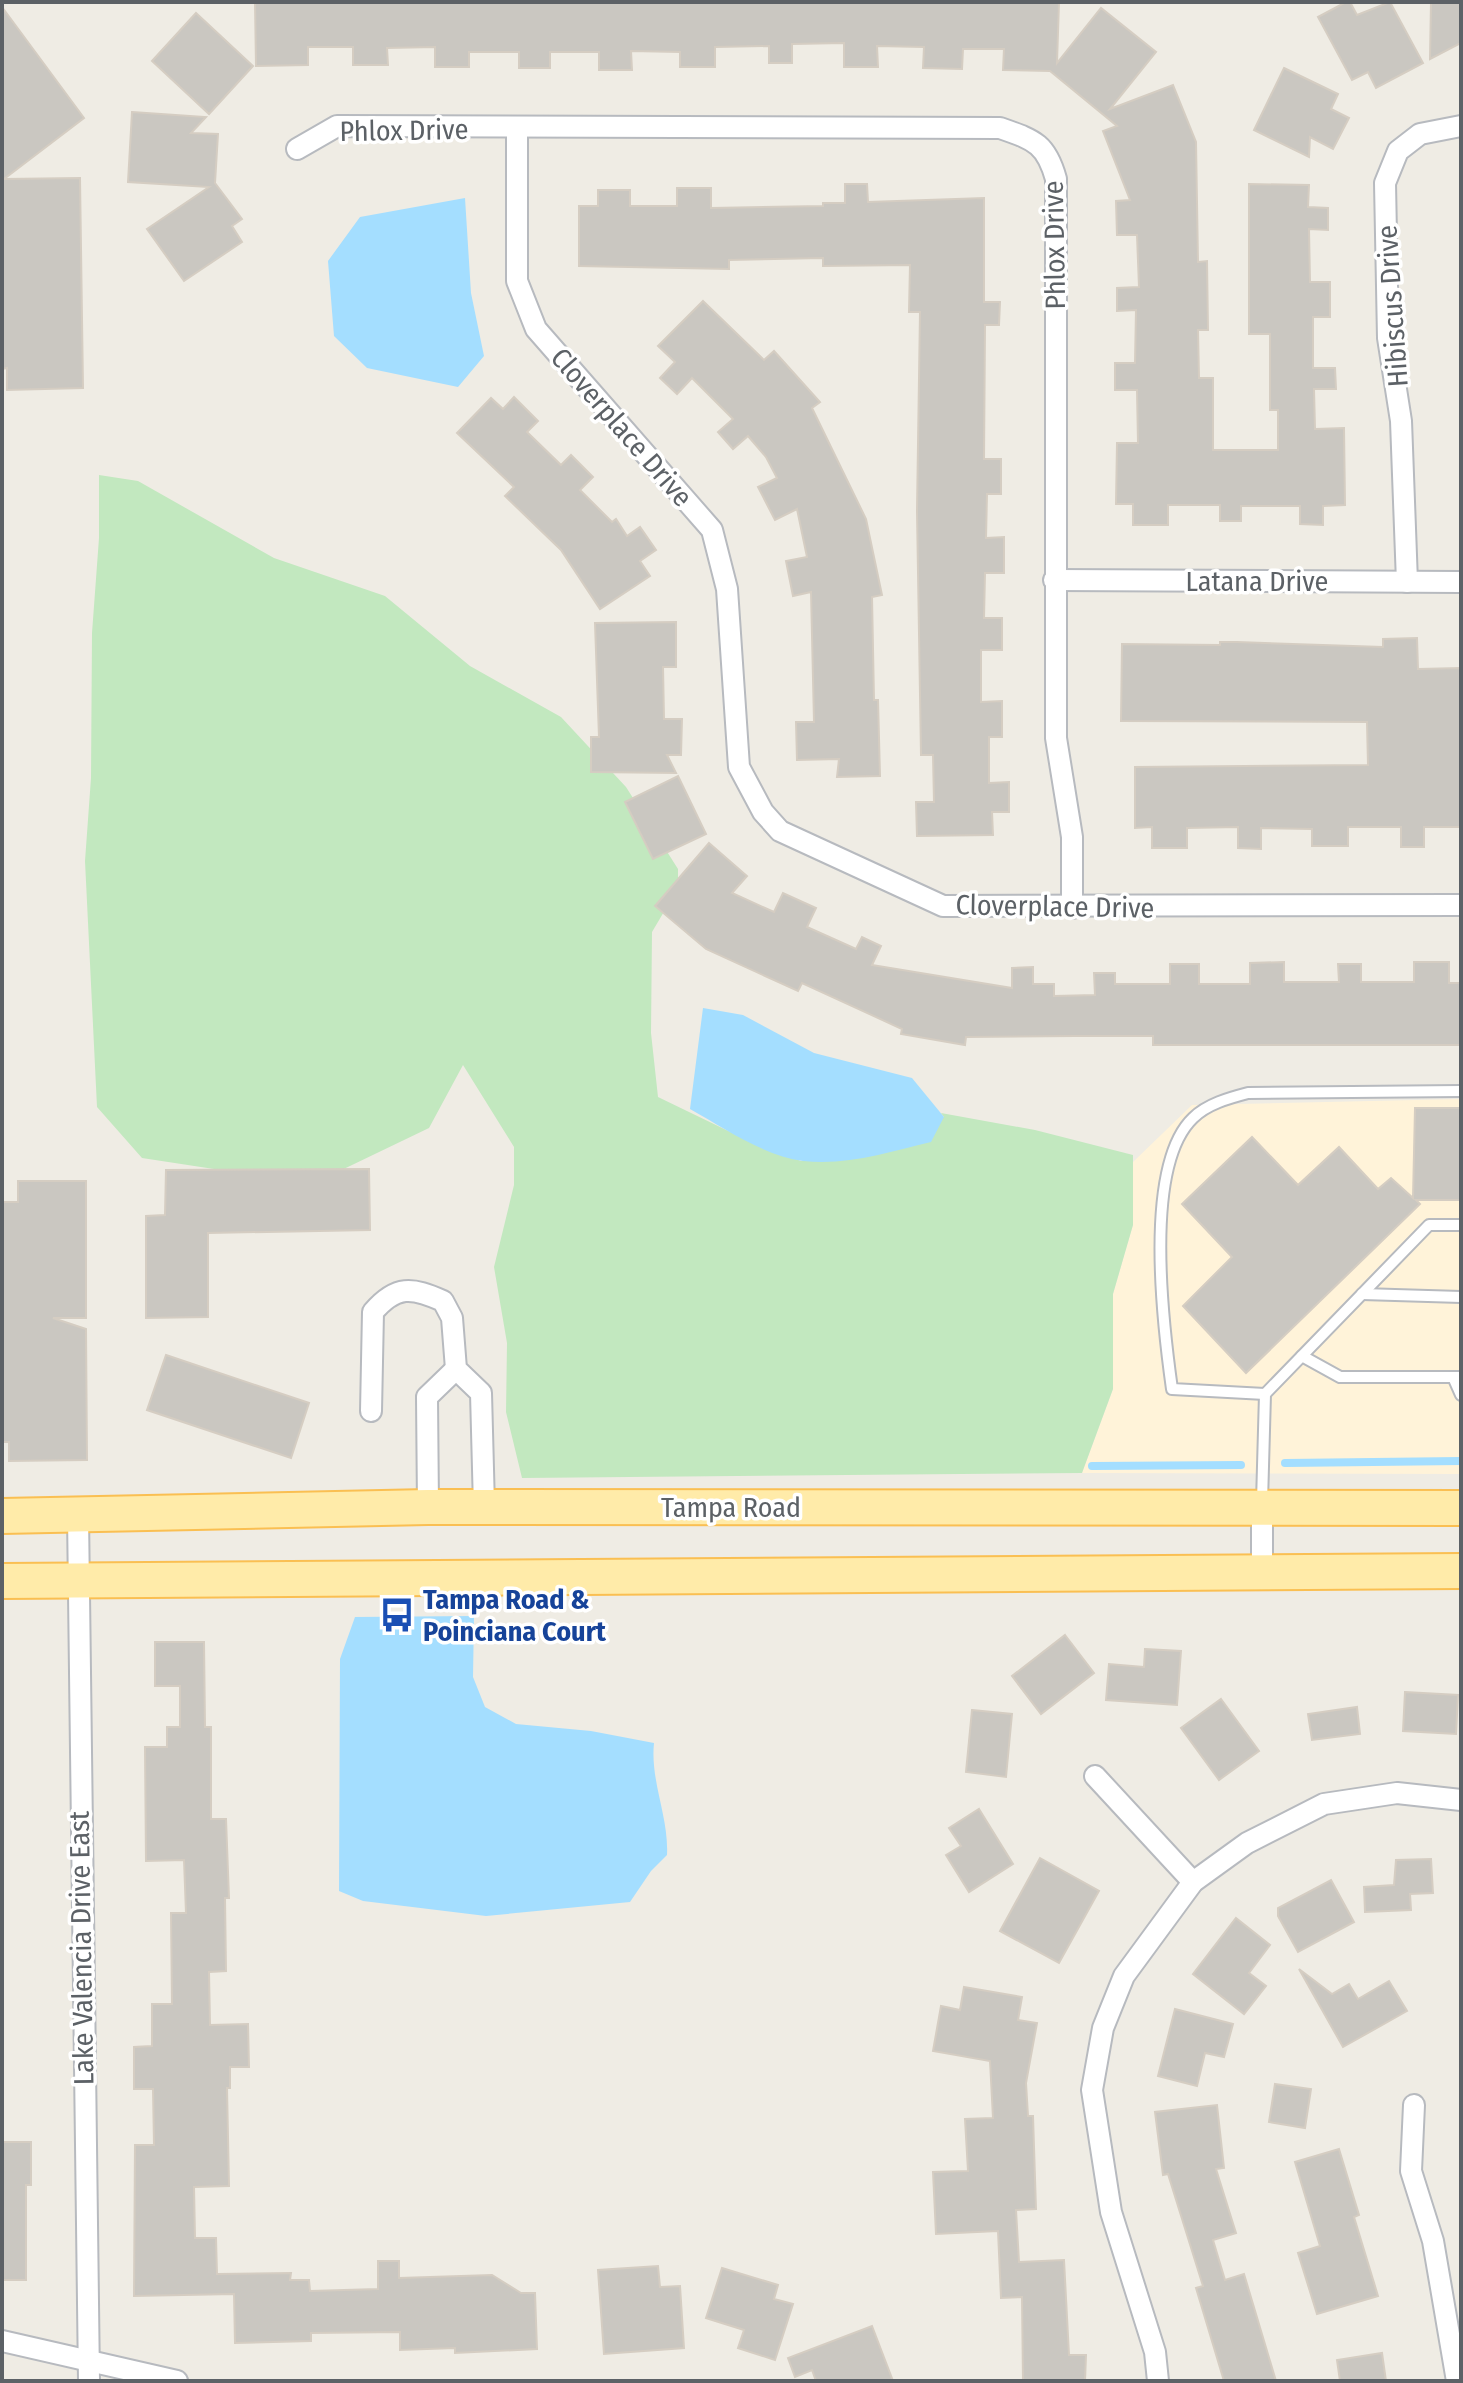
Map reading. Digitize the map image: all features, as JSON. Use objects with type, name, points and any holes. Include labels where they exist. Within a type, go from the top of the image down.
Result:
[{"type":"main road","name":"Tampa Road","points":[[2,1516],[428,1507],[1461,1508]]},
{"type":"main road","points":[[2,1581],[1461,1571]]},
{"type":"street","name":"Phlox Drive","points":[[297,149],[337,126],[517,129],[1000,128],[1033,140],[1049,156],[1056,179],[1056,738],[1072,837],[1072,908]]},
{"type":"street","name":"Hibiscus Drive","points":[[1407,582],[1401,421],[1388,338],[1385,183],[1398,151],[1420,134],[1461,126]]},
{"type":"street","name":"Cloverplace Drive","points":[[517,129],[517,281],[536,329],[712,530],[727,589],[739,767],[763,812],[780,831],[943,906],[1461,905]]},
{"type":"street","name":"Latana Drive","points":[[1054,580],[1461,582]]},
{"type":"street","points":[[371,1411],[373,1312],[388,1295],[408,1290],[443,1301],[452,1318],[456,1369],[481,1393],[484,1507]]},
{"type":"street","points":[[428,1507],[427,1397],[456,1369]]},
{"type":"street","points":[[1262,1508],[1262,1572]]},
{"type":"street","name":"Lake Valencia Drive East","points":[[78,1515],[89,2381]]},
{"type":"street","points":[[1095,1776],[1193,1882]]},
{"type":"street","points":[[1158,2381],[1155,2352],[1111,2212],[1092,2090],[1103,2028],[1124,1976],[1193,1882],[1247,1843],[1324,1804],[1397,1793],[1461,1800]]},
{"type":"street","points":[[1414,2105],[1411,2171],[1433,2241],[1457,2381]]},
{"type":"street","points":[[2,2341],[177,2381]]},
{"type":"lane","points":[[1265,1394],[1172,1389],[1161,1309],[1164,1183],[1174,1149],[1192,1119],[1219,1102],[1248,1093],[1461,1091]]},
{"type":"lane","points":[[1262,1508],[1265,1394],[1429,1225],[1461,1225]]},
{"type":"lane","points":[[1362,1294],[1461,1297]]},
{"type":"lane","points":[[1302,1356],[1340,1377],[1457,1377],[1461,1395]]},
{"type":"shaded area","points":[[1461,1099],[1461,1474],[1082,1473],[1113,1389],[1113,1294],[1133,1225],[1133,1162],[1192,1105]]},
{"type":"green space","points":[[99,475],[138,481],[274,558],[385,596],[470,666],[561,717],[626,787],[678,869],[678,888],[652,932],[651,1033],[658,1097],[749,1141],[801,1161],[944,1117],[941,1113],[1035,1130],[1133,1155],[1133,1225],[1113,1294],[1113,1389],[1082,1473],[522,1478],[506,1412],[507,1343],[494,1267],[514,1185],[514,1147],[463,1065],[429,1128],[325,1178],[227,1171],[142,1158],[97,1107],[85,861],[91,778],[92,633],[99,538]]},
{"type":"water","points":[[465,198],[471,293],[484,356],[458,387],[367,368],[334,336],[328,261],[360,217]]},
{"type":"water","points":[[703,1008],[743,1015],[814,1053],[912,1078],[944,1117],[931,1142],[852,1160],[803,1161],[759,1147],[690,1109]]},
{"type":"water","points":[[474,1616],[473,1677],[485,1707],[516,1724],[591,1731],[654,1743],[653,1757],[667,1855],[651,1871],[630,1902],[486,1916],[363,1901],[339,1891],[340,1659],[355,1617]]},
{"type":"building","points":[[255,2],[1059,2],[1057,63],[1101,8],[1156,52],[1110,109],[1173,85],[1196,142],[1198,262],[1207,261],[1208,330],[1198,330],[1199,378],[1213,378],[1213,450],[1278,450],[1278,410],[1270,410],[1270,334],[1249,334],[1249,184],[1309,185],[1308,207],[1328,208],[1328,230],[1309,229],[1310,282],[1330,282],[1330,317],[1313,317],[1313,368],[1335,368],[1336,389],[1314,389],[1315,429],[1344,428],[1345,505],[1323,506],[1323,525],[1300,524],[1300,506],[1241,506],[1241,521],[1220,521],[1220,505],[1168,505],[1168,525],[1133,525],[1133,504],[1116,504],[1117,443],[1138,443],[1137,390],[1115,390],[1115,363],[1135,363],[1136,310],[1117,311],[1117,288],[1139,287],[1137,235],[1117,235],[1116,201],[1130,200],[1103,131],[1117,126],[1050,71],[1003,70],[1004,49],[963,49],[962,69],[923,68],[924,47],[877,46],[878,67],[844,67],[844,43],[792,44],[792,63],[769,63],[769,46],[715,47],[715,67],[680,67],[680,52],[631,51],[632,70],[599,70],[599,52],[550,52],[550,68],[519,68],[519,52],[469,52],[469,67],[435,67],[435,47],[387,48],[388,65],[353,65],[353,47],[308,47],[308,65],[256,66]]},
{"type":"building","points":[[1350,2],[1357,15],[1390,2],[1423,63],[1376,88],[1368,72],[1352,80],[1318,17]]},
{"type":"building","points":[[1431,2],[1461,2],[1461,43],[1430,59]]},
{"type":"building","points":[[2,7],[84,118],[4,179],[80,178],[83,388],[7,390],[7,368],[2,369]]},
{"type":"building","points":[[196,13],[253,66],[209,114],[152,61]]},
{"type":"building","points":[[1284,68],[1338,94],[1331,109],[1349,118],[1333,149],[1310,137],[1309,157],[1254,130]]},
{"type":"building","points":[[132,112],[206,117],[191,133],[218,134],[215,183],[242,219],[232,226],[242,242],[184,281],[147,229],[209,187],[128,182]]},
{"type":"building","points":[[845,184],[867,184],[868,202],[984,198],[984,302],[1000,302],[999,325],[985,325],[984,459],[1001,459],[1001,494],[987,494],[986,538],[1004,537],[1004,573],[985,573],[984,618],[1002,618],[1002,650],[981,650],[981,702],[1002,701],[1002,737],[989,737],[989,783],[1009,782],[1009,812],[992,812],[993,835],[917,836],[916,802],[934,802],[933,755],[921,755],[917,511],[920,312],[909,312],[910,265],[823,266],[823,258],[729,260],[729,269],[579,266],[579,206],[598,206],[598,190],[630,190],[630,206],[677,206],[677,188],[711,188],[711,208],[823,206],[823,203],[845,203]]},
{"type":"building","points":[[703,301],[764,360],[774,351],[820,402],[812,408],[866,519],[882,595],[872,597],[874,700],[878,700],[880,776],[837,777],[839,759],[797,760],[796,722],[814,722],[811,592],[793,596],[786,561],[807,557],[797,509],[775,520],[758,487],[777,478],[766,457],[748,436],[733,449],[718,432],[733,419],[692,378],[677,394],[660,378],[675,362],[658,346]]},
{"type":"building","points":[[514,397],[538,421],[527,432],[561,465],[571,455],[593,477],[580,490],[612,522],[616,519],[627,536],[640,527],[656,550],[640,561],[650,576],[600,609],[561,550],[505,496],[514,487],[457,433],[491,398],[503,409]]},
{"type":"building","points":[[676,622],[676,667],[663,667],[664,719],[682,719],[681,755],[667,755],[676,773],[591,772],[591,737],[599,737],[595,623]]},
{"type":"building","points":[[1417,638],[1418,669],[1461,668],[1461,827],[1424,827],[1424,847],[1401,847],[1401,827],[1348,827],[1348,846],[1312,846],[1312,829],[1261,828],[1261,849],[1238,848],[1238,827],[1187,828],[1187,848],[1152,848],[1152,827],[1135,828],[1135,767],[1368,765],[1367,722],[1121,721],[1122,644],[1220,645],[1220,642],[1237,642],[1383,647],[1383,639]]},
{"type":"building","points":[[678,776],[706,834],[653,859],[625,802]]},
{"type":"building","points":[[709,843],[747,876],[732,893],[774,912],[783,893],[816,908],[807,927],[856,949],[862,937],[881,946],[872,965],[1012,988],[1012,968],[1033,967],[1033,984],[1054,984],[1054,996],[1095,995],[1094,973],[1115,973],[1115,984],[1170,984],[1170,964],[1199,964],[1199,984],[1250,984],[1250,963],[1284,962],[1284,982],[1339,982],[1338,964],[1361,964],[1361,982],[1414,982],[1414,962],[1449,962],[1449,983],[1461,983],[1461,1045],[1153,1045],[1153,1036],[1075,1036],[966,1037],[965,1045],[901,1034],[902,1029],[802,983],[798,991],[706,949],[655,906]]},
{"type":"building","points":[[1415,1108],[1461,1108],[1461,1200],[1416,1200],[1420,1204],[1246,1373],[1183,1306],[1232,1257],[1182,1204],[1252,1137],[1298,1185],[1339,1147],[1378,1189],[1391,1178],[1413,1198]]},
{"type":"building","points":[[369,1169],[370,1230],[208,1233],[208,1317],[146,1318],[146,1216],[165,1215],[166,1170]]},
{"type":"building","points":[[18,1181],[86,1181],[86,1318],[53,1318],[86,1329],[87,1460],[9,1461],[9,1442],[2,1442],[2,1202],[18,1202]]},
{"type":"building","points":[[166,1355],[309,1403],[291,1458],[147,1410]]},
{"type":"building","points":[[1065,1635],[1094,1673],[1041,1714],[1012,1676]]},
{"type":"building","points":[[155,1642],[204,1642],[205,1727],[211,1727],[211,1819],[226,1819],[229,1898],[225,1898],[226,1971],[209,1972],[210,2025],[248,2024],[249,2067],[230,2067],[230,2088],[227,2088],[229,2186],[194,2187],[195,2238],[216,2238],[217,2274],[291,2273],[290,2280],[309,2280],[310,2291],[378,2289],[378,2261],[399,2261],[399,2278],[492,2275],[521,2293],[535,2293],[537,2349],[455,2353],[455,2348],[400,2350],[400,2332],[311,2333],[311,2341],[235,2343],[234,2294],[134,2296],[135,2145],[154,2145],[153,2089],[134,2089],[134,2047],[152,2046],[152,2004],[172,2004],[171,1913],[186,1913],[184,1860],[146,1861],[145,1747],[167,1747],[167,1727],[180,1727],[180,1686],[155,1686]]},
{"type":"building","points":[[1145,1649],[1181,1651],[1177,1705],[1106,1700],[1109,1664],[1144,1667]]},
{"type":"building","points":[[1405,1692],[1458,1695],[1456,1734],[1403,1731]]},
{"type":"building","points":[[1221,1699],[1259,1751],[1219,1780],[1181,1728]]},
{"type":"building","points":[[1357,1707],[1360,1734],[1312,1740],[1308,1714]]},
{"type":"building","points":[[972,1710],[1012,1714],[1006,1777],[966,1772]]},
{"type":"building","points":[[979,1809],[1013,1864],[969,1892],[946,1855],[961,1846],[949,1828]]},
{"type":"building","points":[[1040,1858],[1099,1891],[1059,1963],[1000,1931]]},
{"type":"building","points":[[1431,1859],[1433,1893],[1410,1894],[1411,1910],[1365,1912],[1364,1887],[1394,1885],[1396,1860]]},
{"type":"building","points":[[1331,1880],[1354,1922],[1298,1952],[1278,1916],[1278,1908]]},
{"type":"building","points":[[1236,1918],[1270,1945],[1249,1973],[1266,1986],[1244,2014],[1193,1974]]},
{"type":"building","points":[[1299,1969],[1332,1994],[1349,1984],[1358,1999],[1389,1981],[1407,2011],[1343,2047]]},
{"type":"building","points":[[964,1987],[1022,1997],[1018,2020],[1037,2023],[1026,2083],[1028,2116],[1033,2116],[1036,2209],[1016,2210],[1019,2262],[1064,2260],[1069,2355],[1086,2355],[1085,2381],[1023,2381],[1022,2297],[1001,2298],[998,2231],[936,2234],[933,2172],[968,2171],[965,2119],[993,2118],[990,2061],[933,2051],[941,2006],[960,2010]]},
{"type":"building","points":[[1175,2009],[1233,2024],[1224,2057],[1205,2053],[1197,2086],[1158,2076]]},
{"type":"building","points":[[1275,2084],[1311,2089],[1305,2128],[1269,2122]]},
{"type":"building","points":[[1217,2105],[1224,2168],[1216,2169],[1236,2233],[1213,2240],[1225,2280],[1244,2274],[1276,2381],[1224,2381],[1196,2288],[1203,2286],[1168,2174],[1163,2175],[1155,2112]]},
{"type":"building","points":[[2,2142],[31,2142],[31,2185],[26,2185],[26,2280],[2,2280]]},
{"type":"building","points":[[1339,2149],[1359,2215],[1354,2217],[1378,2296],[1317,2314],[1298,2253],[1320,2246],[1295,2162]]},
{"type":"building","points":[[658,2266],[660,2287],[680,2286],[684,2348],[604,2354],[598,2270]]},
{"type":"building","points":[[722,2268],[778,2285],[774,2299],[793,2304],[775,2360],[738,2348],[744,2330],[706,2318]]},
{"type":"building","points":[[872,2326],[893,2381],[816,2381],[812,2370],[795,2377],[788,2358]]},
{"type":"building","points":[[1382,2353],[1386,2381],[1340,2381],[1337,2360]]},
{"type":"waterway","points":[[1285,1463],[1461,1461]]},
{"type":"waterway","points":[[1092,1466],[1241,1465]]},
{"type":"place","name":"Tampa Road & Poinciana Court","points":[[397,1615]]}]
